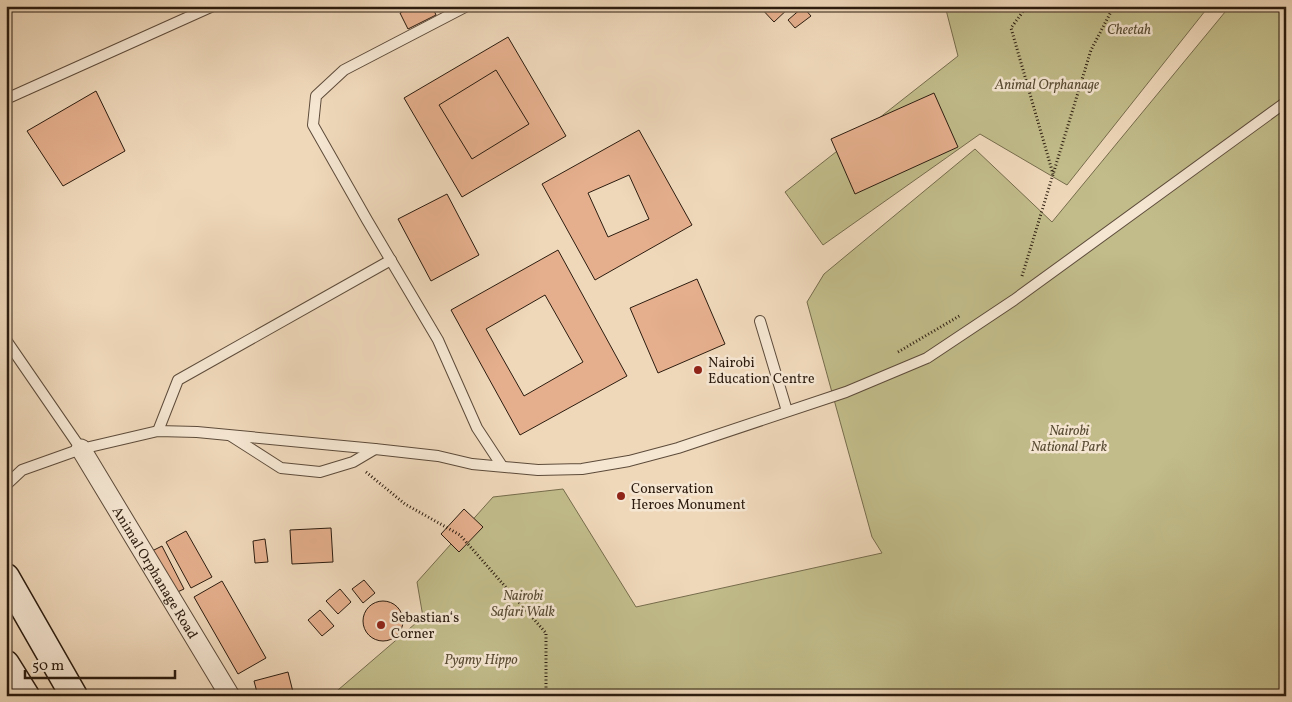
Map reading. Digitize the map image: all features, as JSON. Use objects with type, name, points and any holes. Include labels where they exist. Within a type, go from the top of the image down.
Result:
[{"type":"main road","points":[[6,577],[74,696]]},
{"type":"main road","points":[[6,664],[26,696]]},
{"type":"street","name":"Animal Orphanage Road","points":[[81,449],[230,696]]},
{"type":"lane","points":[[6,99],[213,6]]},
{"type":"lane","points":[[468,6],[344,70],[316,96],[314,125],[390,260],[438,340],[477,428],[502,466]]},
{"type":"lane","points":[[6,485],[22,470],[81,449],[158,431],[197,432],[375,449],[438,456],[472,464],[538,470],[582,469],[629,461],[678,448],[846,392],[927,358],[1014,300],[1286,102]]},
{"type":"lane","points":[[158,431],[178,380],[390,260]]},
{"type":"lane","points":[[760,322],[787,411]]},
{"type":"lane","points":[[6,340],[81,449]]},
{"type":"lane","points":[[231,436],[281,468],[320,472],[353,462],[375,449]]},
{"type":"path","points":[[1028,6],[1011,28],[1053,174]]},
{"type":"path","points":[[1021,281],[1091,50],[1114,6]]},
{"type":"path","points":[[895,355],[961,315]]},
{"type":"path","points":[[353,462],[405,504],[460,535],[546,633],[547,695]]},
{"type":"green space","name":"Animal Orphanage","points":[[945,6],[1209,6],[1067,185],[980,134],[823,245],[785,192],[958,56]]},
{"type":"green space","name":"Nairobi National Park","points":[[1230,6],[1286,6],[1286,696],[331,696],[423,617],[417,582],[493,497],[563,489],[636,607],[882,553],[872,537],[807,302],[824,274],[975,149],[1052,222]]},
{"type":"building","points":[[413,6],[432,6],[436,15],[408,29],[400,13]]},
{"type":"building","points":[[759,6],[791,6],[774,22]]},
{"type":"building","points":[[803,7],[811,16],[795,28],[788,20]]},
{"type":"building","points":[[508,37],[566,136],[462,197],[404,98]]},
{"type":"building","points":[[496,70],[529,124],[472,159],[439,105]]},
{"type":"building","points":[[96,91],[125,151],[63,186],[27,131]]},
{"type":"building","points":[[934,93],[958,147],[855,194],[831,139]]},
{"type":"building","points":[[639,130],[692,225],[595,280],[542,184]],"holes":[[[629,175],[649,219],[608,237],[588,193]]]},
{"type":"building","points":[[447,194],[479,255],[431,281],[398,219]]},
{"type":"building","points":[[558,250],[627,376],[520,435],[451,310]],"holes":[[[545,295],[583,362],[524,396],[486,329]]]},
{"type":"building","points":[[697,279],[725,344],[658,373],[630,308]]},
{"type":"building","points":[[464,509],[483,527],[459,552],[441,534]]},
{"type":"building","points":[[331,528],[333,562],[292,564],[290,530]]},
{"type":"building","points":[[186,531],[212,577],[191,588],[166,542]]},
{"type":"building","points":[[265,539],[268,562],[255,563],[253,541]]},
{"type":"building","points":[[162,546],[184,589],[171,595],[150,552]]},
{"type":"building","points":[[364,580],[375,593],[363,603],[352,589]]},
{"type":"building","points":[[222,581],[266,658],[238,674],[194,597]]},
{"type":"building","points":[[340,589],[351,602],[338,614],[326,601]]},
{"type":"building","points":[[387,601],[394,604],[400,610],[403,621],[402,629],[394,638],[387,641],[379,641],[372,638],[364,629],[363,617],[366,610],[375,602]]},
{"type":"building","points":[[320,610],[334,626],[322,636],[308,620]]},
{"type":"building","points":[[288,672],[294,696],[258,696],[254,681]]},
{"type":"place","name":"Nairobi Education Centre","points":[[698,370]]},
{"type":"place","name":"Conservation Heroes Monument","points":[[621,496]]},
{"type":"place","name":"Sebastian‘s Corner","points":[[381,625]]},
{"type":"park label","name":"Cheetah","points":[[1129,29]]},
{"type":"park label","name":"Nairobi Safari Walk","points":[[523,604]]},
{"type":"park label","name":"Pygmy Hippo","points":[[481,659]]}]
